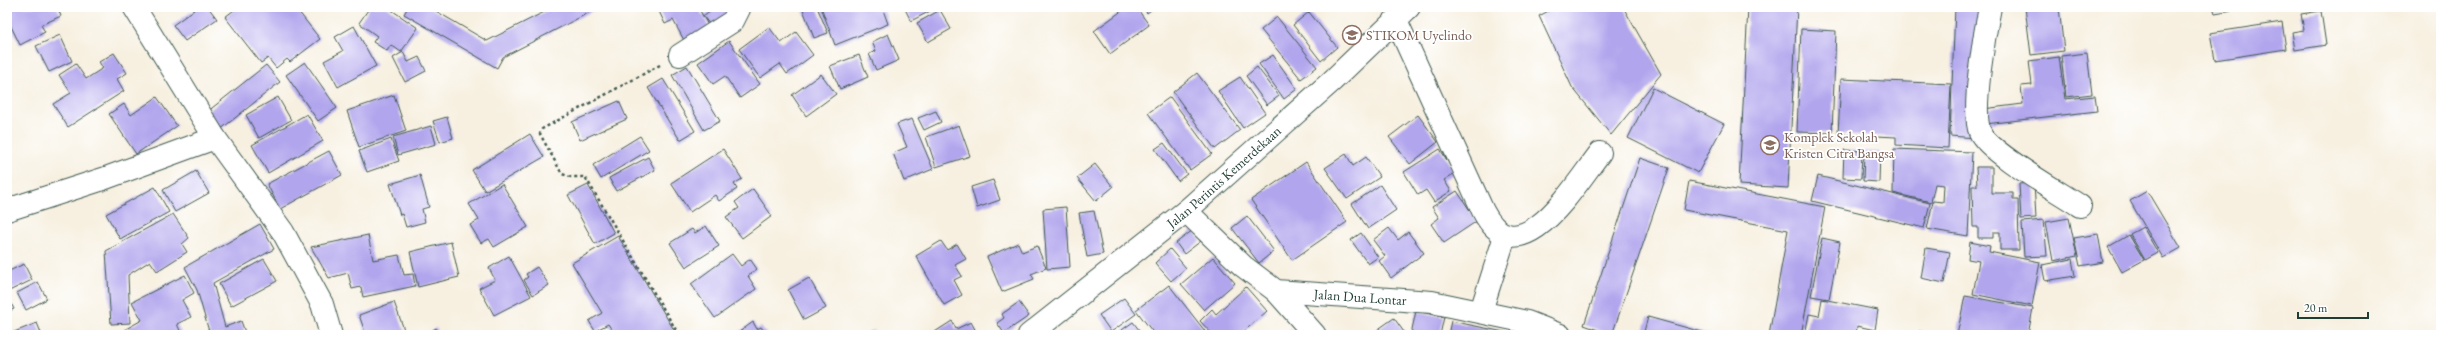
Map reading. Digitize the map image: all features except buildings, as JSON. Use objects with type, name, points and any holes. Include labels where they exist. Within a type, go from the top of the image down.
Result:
[{"type":"street","points":[[134,7],[215,138],[283,232],[322,304],[331,335]]},
{"type":"street","points":[[1990,7],[1981,50],[1978,115],[1980,131],[1992,148],[2080,206]]},
{"type":"street","points":[[680,55],[733,21],[742,8]]},
{"type":"street","points":[[1403,13],[1483,211],[1495,228],[1505,236],[1516,236],[1530,231],[1544,223],[1600,153]]},
{"type":"street","name":"Jalan Perintis Kemerdekaan","points":[[1029,335],[1186,212],[1332,81],[1403,13]]},
{"type":"street","points":[[7,210],[102,180],[215,138]]},
{"type":"street","points":[[1186,212],[1243,266],[1276,291],[1315,335]]},
{"type":"street","points":[[1481,311],[1505,236]]},
{"type":"street","name":"Jalan Dua Lontar","points":[[1276,291],[1432,302],[1481,311],[1527,322],[1560,335]]},
{"type":"path","points":[[679,335],[587,180],[582,177],[571,177],[562,174],[540,134],[542,129],[680,55]]},
{"type":"place","name":"STIKOM Uyelindo","points":[[1352,35]]},
{"type":"place","name":"Komplek Sekolah Kristen Citra Bangsa","points":[[1770,145]]}]
